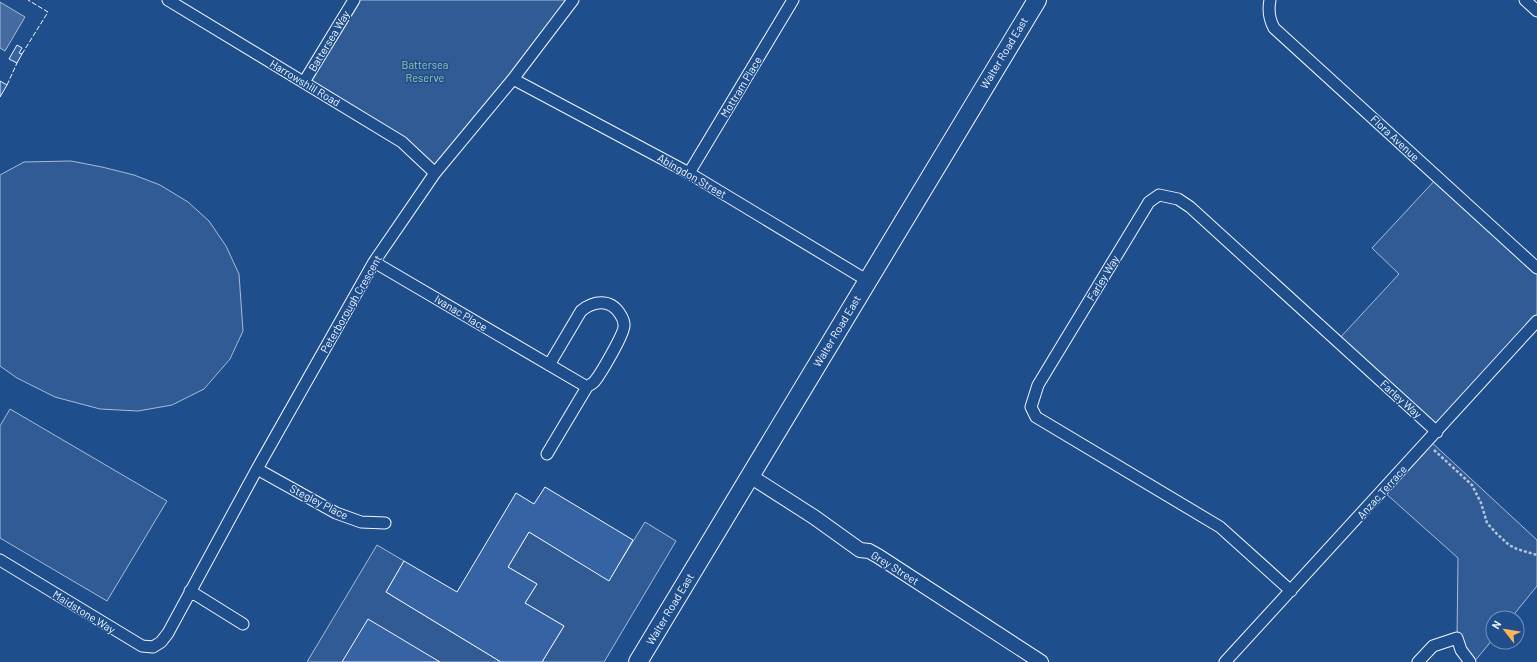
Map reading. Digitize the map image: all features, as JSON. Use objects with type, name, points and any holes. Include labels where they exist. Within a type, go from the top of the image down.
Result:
[{"type":"main road","name":"Walter Road East","points":[[638,662],[1037,0]]},
{"type":"street","name":"Harrowshill Road","points":[[168,0],[402,142],[435,174]]},
{"type":"street","name":"Battersea Way","points":[[304,82],[354,0]]},
{"type":"street","name":"Peterborough Crescent","points":[[168,633],[257,469],[374,262],[435,174],[513,79],[573,0]]},
{"type":"street","name":"Mottram Place","points":[[688,173],[793,0]]},
{"type":"street","name":"Flora Avenue","points":[[1270,0],[1269,13],[1270,20],[1274,28],[1537,268]]},
{"type":"street","points":[[1525,0],[1537,11]]},
{"type":"street","name":"Abingdon Street","points":[[513,79],[688,173],[868,281]]},
{"type":"street","name":"Farley Way","points":[[1291,591],[1220,527],[1036,417],[1031,406],[1038,386],[1149,202],[1159,195],[1178,199],[1190,207],[1437,432]]},
{"type":"street","name":"Ivanac Place","points":[[374,262],[587,387]]},
{"type":"street","points":[[547,454],[587,387],[594,382],[622,334],[624,325],[623,317],[618,310],[610,304],[602,302],[587,306],[581,312],[549,365]]},
{"type":"street","name":"Anzac Terrace","points":[[1225,662],[1537,321]]},
{"type":"street","name":"Stegley Place","points":[[257,469],[336,513],[361,522],[385,523]]},
{"type":"street","name":"Grey Street","points":[[750,476],[814,517],[860,550],[869,551],[878,556],[1041,662]]},
{"type":"street","name":"Maidstone Way","points":[[0,560],[142,646],[153,648],[161,642],[168,633]]},
{"type":"street","points":[[190,591],[243,624]]},
{"type":"street","points":[[1418,662],[1433,646],[1457,638],[1461,650],[1470,662]]},
{"type":"path","points":[[1431,448],[1472,485],[1481,503],[1487,523],[1497,534],[1509,545],[1537,555]]},
{"type":"shaded area","name":"Battersea Reserve","points":[[354,0],[573,0],[435,173],[402,142],[304,82]]},
{"type":"shaded area","points":[[0,2],[25,17],[5,51],[0,48]]},
{"type":"shaded area","points":[[71,161],[134,175],[160,185],[188,202],[209,221],[226,246],[239,274],[243,331],[230,359],[204,389],[172,405],[138,411],[100,409],[55,397],[17,378],[0,366],[0,175],[24,162]]},
{"type":"shaded area","points":[[1437,178],[1537,268],[1537,321],[1437,432],[1337,341],[1399,274],[1372,248]]},
{"type":"shaded area","points":[[10,409],[167,501],[107,601],[0,538],[0,426]]},
{"type":"shaded area","points":[[1429,440],[1537,540],[1537,586],[1518,610],[1485,610],[1485,649],[1474,662],[1457,638],[1458,558],[1383,491]]},
{"type":"shaded area","points":[[645,522],[676,541],[604,662],[542,662],[564,626],[525,603],[537,584],[508,567],[529,532],[609,580]]},
{"type":"shaded area","points":[[377,545],[404,561],[386,592],[501,662],[307,662]]},
{"type":"building","points":[[17,45],[22,48],[19,53],[22,54],[17,63],[9,59]]},
{"type":"building","points":[[0,81],[7,85],[0,97]]},
{"type":"building","points":[[545,487],[633,540],[609,581],[529,532],[508,567],[537,584],[525,603],[564,626],[542,662],[501,662],[386,592],[404,561],[457,592],[516,493],[534,504]]},
{"type":"building","points":[[368,619],[440,662],[342,662]]},
{"type":"fence","points":[[22,54],[48,12],[28,0]]},
{"type":"fence","points":[[7,85],[17,63]]}]
